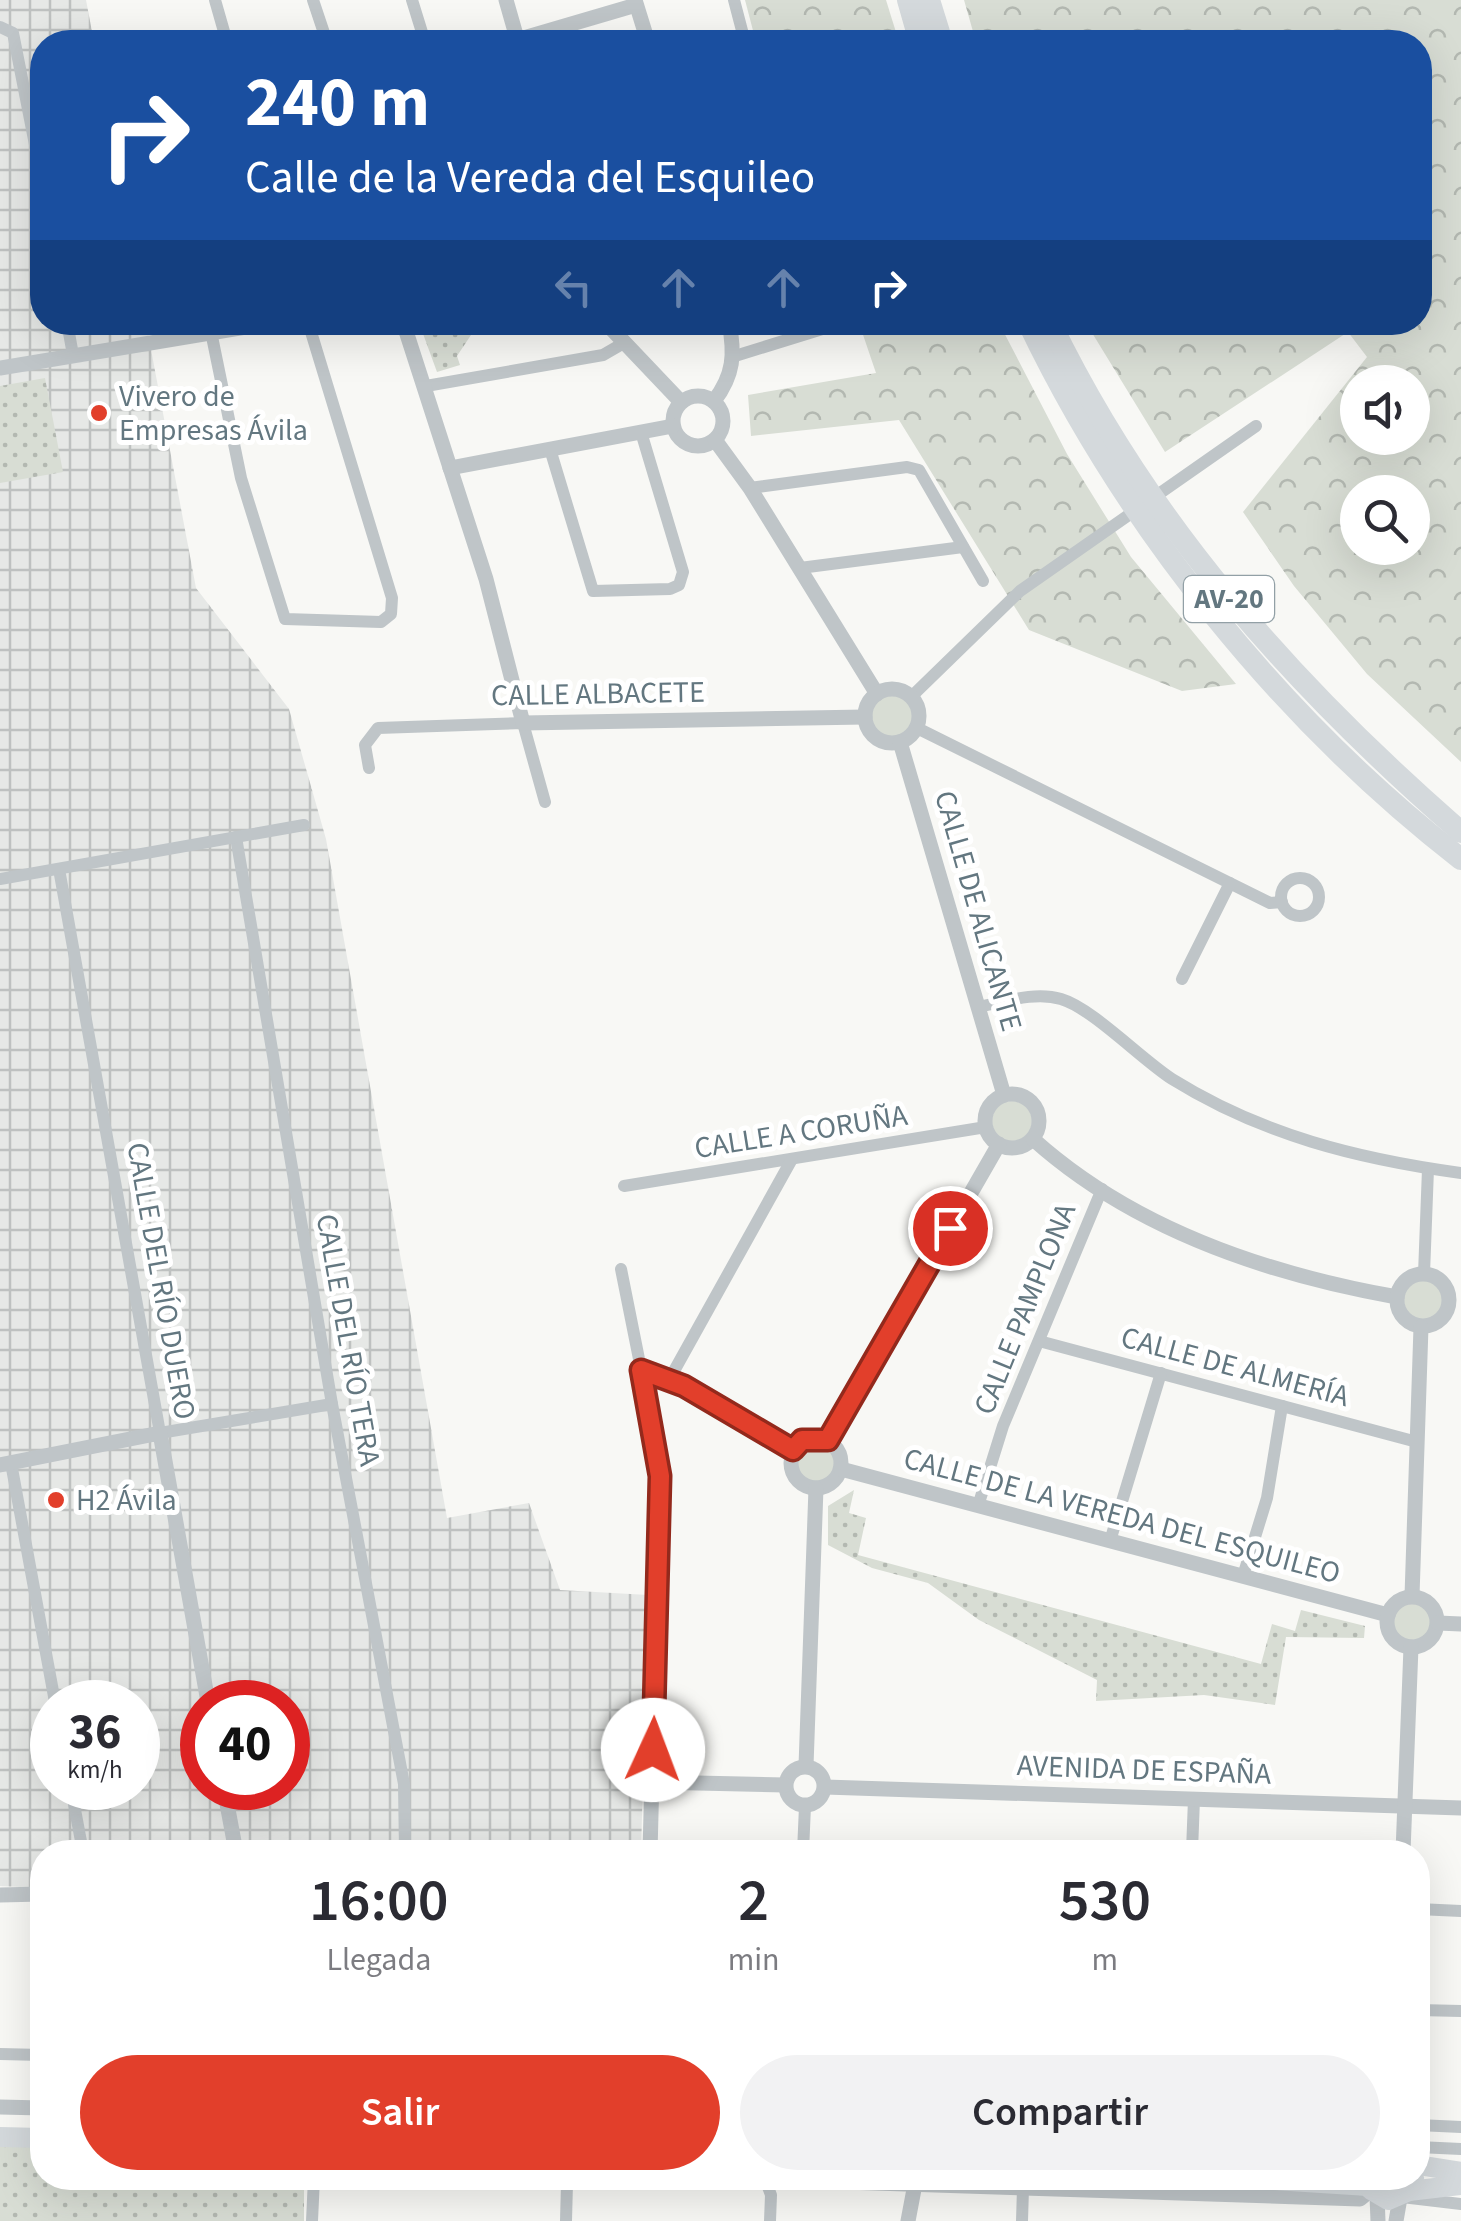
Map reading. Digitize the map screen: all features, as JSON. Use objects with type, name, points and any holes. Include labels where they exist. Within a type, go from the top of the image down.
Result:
[{"type":"highway","points":[[908,0],[917,30]]},
{"type":"highway","points":[[930,0],[939,30]]},
{"type":"highway","name":"AV-20","points":[[1035,335],[1090,436],[1186,578],[1336,747],[1461,859]]},
{"type":"highway","name":"AV-20","points":[[1057,335],[1140,480],[1203,566],[1348,732],[1461,832]]},
{"type":"highway","points":[[0,2123],[30,2124]]},
{"type":"highway","points":[[0,2136],[30,2137]]},
{"type":"highway","points":[[1430,2167],[1461,2172]]},
{"type":"highway","points":[[1430,2188],[1461,2184]]},
{"type":"street","points":[[214,0],[223,30]]},
{"type":"street","points":[[313,0],[323,30]]},
{"type":"street","points":[[412,0],[421,30]]},
{"type":"street","points":[[506,0],[512,30]]},
{"type":"street","points":[[734,0],[742,30]]},
{"type":"street","points":[[552,30],[635,3],[644,30]]},
{"type":"street","points":[[0,27],[13,33],[30,108]]},
{"type":"street","points":[[69,335],[73,355]]},
{"type":"street","points":[[0,368],[171,335]]},
{"type":"street","points":[[212,335],[241,478],[285,619],[381,622],[392,614],[392,598],[312,335]]},
{"type":"street","points":[[410,335],[486,579],[545,802]]},
{"type":"street","points":[[615,335],[681,402]]},
{"type":"street","points":[[714,401],[728,383],[734,356],[731,335]]},
{"type":"street","points":[[734,356],[803,335]]},
{"type":"street","points":[[426,386],[604,356],[622,344]]},
{"type":"street","points":[[694,396],[714,401],[724,420],[715,440],[694,446],[680,440],[673,426],[681,402],[694,396]]},
{"type":"street","points":[[450,468],[673,426]]},
{"type":"street","points":[[912,697],[1020,591],[1256,426]]},
{"type":"street","points":[[550,449],[593,591],[670,590],[679,585],[683,572],[640,432]]},
{"type":"street","points":[[715,440],[750,488],[877,694]]},
{"type":"street","points":[[750,488],[907,466],[926,479],[984,581]]},
{"type":"street","points":[[800,568],[963,547]]},
{"type":"street","points":[[888,689],[912,697],[918,706],[917,728],[900,742],[876,738],[865,716],[877,694],[888,689]]},
{"type":"street","name":"CALLE ALBACETE","points":[[368,768],[365,745],[378,728],[865,716]]},
{"type":"street","points":[[917,728],[1270,903],[1282,902]]},
{"type":"street","name":"CALLE DE ALICANTE","points":[[900,742],[1004,1095]]},
{"type":"street","points":[[0,879],[304,825]]},
{"type":"street","name":"CALLE DEL RÍO TERA","points":[[236,837],[332,1404],[404,1784],[404,1840]]},
{"type":"street","name":"CALLE DEL RÍO DUERO","points":[[59,869],[204,1680]]},
{"type":"street","points":[[1182,979],[1230,883]]},
{"type":"street","points":[[978,1007],[1030,997],[1066,1000],[1172,1078],[1243,1118],[1335,1151],[1461,1173]]},
{"type":"street","points":[[1004,1095],[1030,1101],[1038,1112],[1039,1126],[1033,1138],[1023,1146],[998,1144],[986,1127],[993,1102],[1004,1095]]},
{"type":"street","name":"CALLE A CORUÑA","points":[[624,1186],[986,1127]]},
{"type":"street","points":[[1033,1138],[1102,1190],[1222,1251],[1298,1276],[1397,1297]]},
{"type":"street","points":[[828,1440],[998,1144]]},
{"type":"street","points":[[669,1380],[792,1159]]},
{"type":"street","points":[[1424,1274],[1428,1169]]},
{"type":"street","name":"CALLE PAMPLONA","points":[[978,1506],[1003,1426],[1102,1190]]},
{"type":"street","points":[[620,1269],[660,1476],[650,1840]]},
{"type":"street","points":[[1424,1274],[1438,1278],[1455,1304],[1434,1324],[1421,1326],[1408,1322],[1399,1311],[1397,1297],[1412,1277],[1424,1274]]},
{"type":"street","points":[[1412,1596],[1421,1326]]},
{"type":"street","name":"CALLE DE ALMERÍA","points":[[1039,1340],[1417,1442]]},
{"type":"street","points":[[641,1370],[669,1380],[793,1450]]},
{"type":"street","points":[[1110,1541],[1162,1374]]},
{"type":"street","points":[[50,1680],[6,1464],[332,1404]]},
{"type":"street","points":[[1243,1576],[1267,1498],[1282,1406]]},
{"type":"street","points":[[802,1440],[828,1440],[837,1447],[842,1469],[827,1486],[816,1488],[794,1476],[793,1450],[802,1440]]},
{"type":"street","name":"CALLE DE LA VEREDA DEL ESQUILEO","points":[[842,1469],[1388,1615]]},
{"type":"street","points":[[806,1766],[816,1488]]},
{"type":"street","points":[[1412,1596],[1425,1600],[1438,1623],[1424,1644],[1410,1647],[1397,1642],[1388,1630],[1388,1615],[1392,1606],[1412,1596]]},
{"type":"street","points":[[1438,1623],[1461,1624]]},
{"type":"street","points":[[1404,1840],[1410,1647]]},
{"type":"street","points":[[806,1766],[820,1772],[825,1787],[819,1800],[805,1806],[791,1800],[785,1785],[791,1771],[806,1766]]},
{"type":"street","points":[[652,1782],[785,1785]]},
{"type":"street","name":"AVENIDA DE ESPAÑA","points":[[825,1787],[1461,1808]]},
{"type":"street","points":[[1192,1840],[1194,1799]]},
{"type":"street","points":[[804,1840],[805,1806]]},
{"type":"street","points":[[75,1810],[81,1840]]},
{"type":"street","points":[[228,1810],[234,1840]]},
{"type":"street","points":[[0,1895],[30,1894]]},
{"type":"street","points":[[1430,1910],[1461,1911]]},
{"type":"street","points":[[1430,2010],[1461,2011]]},
{"type":"street","points":[[0,2054],[30,2055]]},
{"type":"street","points":[[0,2107],[30,2108]]},
{"type":"street","points":[[1430,2126],[1461,2127]]},
{"type":"street","points":[[1430,2148],[1461,2149]]},
{"type":"street","points":[[312,2221],[313,2190]]},
{"type":"street","points":[[566,2221],[572,2190]]},
{"type":"street","points":[[770,2221],[772,2190]]},
{"type":"street","points":[[908,2221],[914,2190]]},
{"type":"street","points":[[1022,2221],[1023,2190]]},
{"type":"street","points":[[1084,2190],[1360,2199],[1369,2190]]},
{"type":"street","points":[[1371,2190],[1378,2221]]},
{"type":"street","points":[[1396,2221],[1406,2191],[1461,2204]]},
{"type":"shaded area","points":[[0,0],[86,0],[92,30],[30,30],[30,335],[148,335],[196,588],[289,709],[326,839],[447,1518],[529,1503],[560,1590],[648,1595],[641,1840],[30,1840],[30,1887],[0,1886]]},
{"type":"green space","points":[[745,0],[886,0],[895,30],[753,30]]},
{"type":"green space","points":[[964,0],[1461,0],[1461,762],[1367,674],[1294,586],[1243,512],[1340,391],[1340,455],[1430,455],[1430,365],[1361,365],[1367,357],[1350,335],[1432,335],[1432,30],[973,30]]},
{"type":"green space","points":[[423,335],[471,335],[457,356],[460,365],[437,372]]},
{"type":"green space","points":[[863,335],[1005,335],[1067,454],[1131,557],[1236,684],[1182,691],[1029,630],[899,420],[751,436],[748,395],[876,373]]},
{"type":"green space","points":[[1093,335],[1343,335],[1165,452]]},
{"type":"green space","points":[[45,378],[63,472],[0,483],[0,386]]},
{"type":"green space","points":[[892,695],[907,701],[913,716],[907,731],[892,737],[877,731],[871,716],[877,701]]},
{"type":"green space","points":[[1012,1101],[1026,1107],[1032,1121],[1026,1135],[1012,1141],[998,1135],[992,1121],[998,1107]]},
{"type":"green space","points":[[1424,1280],[1438,1286],[1444,1300],[1438,1314],[1424,1320],[1410,1314],[1404,1300],[1410,1286]]},
{"type":"green space","points":[[816,1444],[830,1449],[835,1463],[830,1477],[816,1482],[802,1477],[797,1463],[802,1449]]},
{"type":"green space","points":[[854,1490],[849,1513],[866,1518],[858,1555],[1261,1664],[1272,1624],[1295,1631],[1301,1610],[1365,1626],[1364,1638],[1286,1637],[1275,1705],[1204,1695],[1096,1701],[1097,1680],[979,1620],[928,1583],[872,1568],[828,1545],[828,1506]]},
{"type":"green space","points":[[1412,1602],[1426,1607],[1431,1621],[1426,1635],[1412,1640],[1398,1635],[1393,1621],[1398,1607]]},
{"type":"green space","points":[[0,2144],[30,2145],[30,2190],[304,2190],[304,2221],[0,2221]]},
{"type":"place","name":"Vivero de Empresas Ávila","points":[[99,413]]},
{"type":"place","name":"H2 Ávila","points":[[56,1500]]},
{"type":"route","points":[[653,1750],[660,1476],[641,1370],[684,1386],[793,1450],[802,1440],[828,1440],[950,1228]]}]
